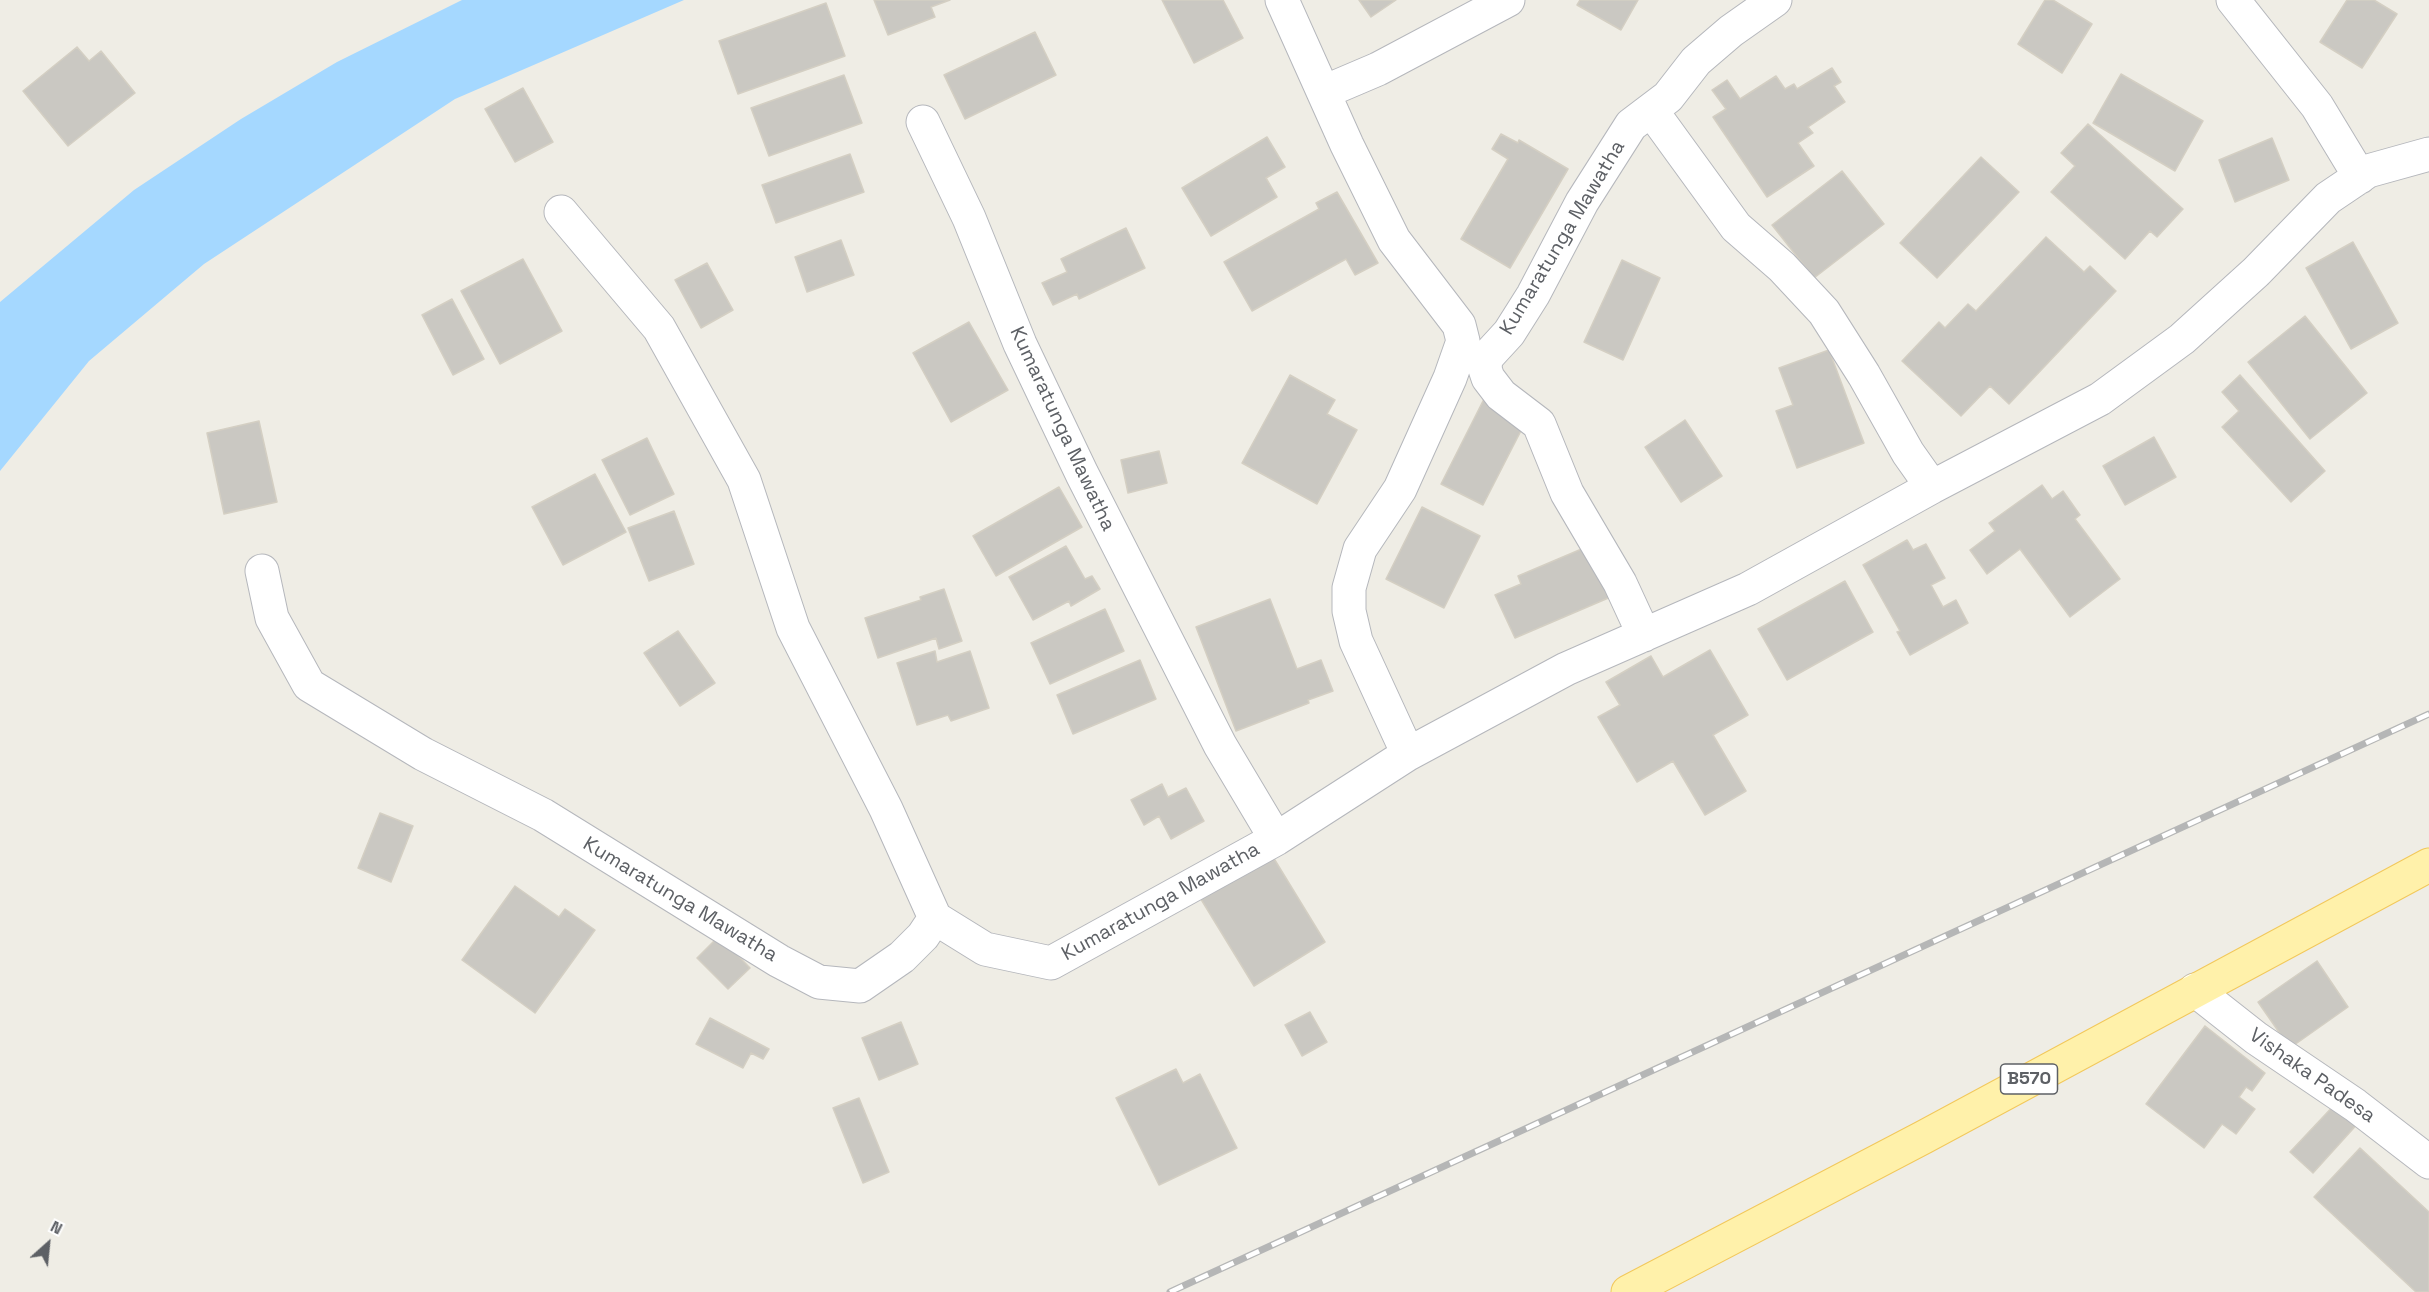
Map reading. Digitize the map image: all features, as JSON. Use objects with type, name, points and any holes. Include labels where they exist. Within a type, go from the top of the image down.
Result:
[{"type":"main road","name":"B570","points":[[1628,1292],[1788,1209],[2429,865]]},
{"type":"street","points":[[1282,0],[1394,240],[1459,325],[1463,341],[1450,378],[1404,481],[1360,549],[1349,588],[1349,611],[1356,641],[1408,754]]},
{"type":"street","points":[[1324,93],[1439,38],[1508,0]]},
{"type":"street","name":"Kumaratunga Mawatha","points":[[1644,635],[1620,583],[1568,493],[1539,424],[1501,395],[1488,378],[1485,369],[1486,358],[1509,333],[1533,295],[1582,202],[1631,125],[1668,97],[1696,61],[1731,31],[1775,0]]},
{"type":"street","points":[[2233,0],[2317,106],[2360,177]]},
{"type":"street","points":[[1651,110],[1736,226],[1782,267],[1824,312],[1864,375],[1908,453],[1932,487]]},
{"type":"street","name":"Kumaratunga Mawatha","points":[[262,571],[272,618],[309,684],[423,754],[543,815],[779,961],[819,982],[860,986],[902,957],[923,936],[935,918],[985,949],[1051,963],[1276,839],[1221,745],[1082,474],[1020,344],[969,218],[923,122]]},
{"type":"street","points":[[1276,839],[1408,754],[1566,669],[1748,589],[1932,487],[2100,399],[2182,339],[2256,272],[2328,198],[2368,171],[2429,154]]},
{"type":"street","points":[[561,212],[658,328],[744,480],[793,628],[886,809],[935,918]]},
{"type":"street","name":"Vishaka Padesa","points":[[2195,990],[2256,1038],[2355,1105],[2429,1162]]},
{"type":"water","points":[[462,0],[684,0],[455,99],[204,264],[89,361],[0,471],[0,302],[134,190],[241,119],[337,62]]},
{"type":"building","points":[[874,0],[950,0],[931,7],[935,17],[888,35]]},
{"type":"building","points":[[1162,0],[1223,0],[1243,38],[1194,63]]},
{"type":"building","points":[[1359,0],[1396,0],[1371,17]]},
{"type":"building","points":[[1580,0],[1638,0],[1621,30],[1577,5]]},
{"type":"building","points":[[2045,0],[2053,0],[2092,24],[2062,73],[2018,44]]},
{"type":"building","points":[[2347,0],[2374,0],[2397,14],[2362,68],[2320,42]]},
{"type":"building","points":[[826,3],[845,56],[738,94],[719,41]]},
{"type":"building","points":[[1035,32],[1056,75],[965,119],[944,75]]},
{"type":"building","points":[[77,47],[89,61],[101,51],[135,93],[68,146],[23,91]]},
{"type":"building","points":[[1832,68],[1841,82],[1834,86],[1845,102],[1808,127],[1813,133],[1798,143],[1814,166],[1767,197],[1713,117],[1726,109],[1712,90],[1727,80],[1740,99],[1776,76],[1785,89],[1794,84],[1797,89]]},
{"type":"building","points":[[2121,74],[2203,121],[2175,171],[2093,123]]},
{"type":"building","points":[[844,75],[862,123],[769,156],[751,108]]},
{"type":"building","points":[[523,88],[553,142],[515,162],[485,109]]},
{"type":"building","points":[[2088,124],[2183,209],[2157,237],[2150,231],[2125,259],[2051,192],[2075,166],[2061,153]]},
{"type":"building","points":[[1501,134],[1518,143],[1519,140],[1568,169],[1510,268],[1461,239],[1508,159],[1492,149]]},
{"type":"building","points":[[1267,137],[1285,167],[1266,178],[1277,197],[1211,236],[1182,188]]},
{"type":"building","points":[[2272,138],[2289,180],[2235,202],[2219,160]]},
{"type":"building","points":[[850,154],[864,192],[776,223],[762,185]]},
{"type":"building","points":[[1981,157],[2019,192],[1937,278],[1900,243]]},
{"type":"building","points":[[1842,171],[1884,224],[1814,278],[1772,225]]},
{"type":"building","points":[[1337,192],[1378,263],[1355,275],[1346,259],[1252,311],[1224,262],[1319,209],[1316,203]]},
{"type":"building","points":[[1126,228],[1145,268],[1079,299],[1077,294],[1053,305],[1042,283],[1067,272],[1061,259]]},
{"type":"building","points":[[2046,237],[2084,272],[2090,266],[2116,291],[2009,404],[1990,386],[1961,416],[1902,361],[1939,322],[1945,328],[1968,304],[1976,311]]},
{"type":"building","points":[[841,240],[854,275],[807,292],[795,257]]},
{"type":"building","points":[[2353,242],[2398,323],[2351,349],[2306,268]]},
{"type":"building","points":[[523,259],[562,331],[500,364],[461,291]]},
{"type":"building","points":[[1622,260],[1660,278],[1623,360],[1584,342]]},
{"type":"building","points":[[707,263],[733,310],[701,328],[675,280]]},
{"type":"building","points":[[452,299],[484,359],[453,375],[422,315]]},
{"type":"building","points":[[2305,316],[2367,393],[2310,439],[2248,362]]},
{"type":"building","points":[[969,322],[1008,390],[951,422],[913,353]]},
{"type":"building","points":[[1829,350],[1864,443],[1797,468],[1776,411],[1793,405],[1779,368]]},
{"type":"building","points":[[1290,375],[1335,400],[1327,414],[1357,430],[1317,504],[1242,463]]},
{"type":"building","points":[[2240,375],[2325,471],[2291,502],[2222,427],[2239,411],[2222,392]]},
{"type":"building","points":[[1485,397],[1527,419],[1483,505],[1441,484]]},
{"type":"building","points":[[1685,420],[1722,476],[1681,502],[1645,447]]},
{"type":"building","points":[[259,421],[277,502],[224,514],[207,433]]},
{"type":"building","points":[[2154,437],[2176,477],[2125,505],[2103,466]]},
{"type":"building","points":[[647,438],[674,494],[630,515],[602,460]]},
{"type":"building","points":[[1159,451],[1167,483],[1128,493],[1121,460]]},
{"type":"building","points":[[595,474],[626,532],[563,565],[532,507]]},
{"type":"building","points":[[2042,485],[2052,499],[2063,491],[2080,515],[2075,519],[2120,579],[2070,617],[2020,549],[1987,574],[1970,550],[1995,531],[1989,523]]},
{"type":"building","points":[[1059,487],[1082,527],[996,576],[973,536]]},
{"type":"building","points":[[1422,507],[1480,536],[1444,608],[1386,579]]},
{"type":"building","points":[[674,511],[694,564],[649,581],[628,528]]},
{"type":"building","points":[[1907,540],[1913,550],[1926,544],[1945,578],[1931,585],[1943,607],[1956,600],[1968,623],[1910,655],[1897,632],[1900,631],[1863,565]]},
{"type":"building","points":[[1591,545],[1613,596],[1515,638],[1495,595],[1521,584],[1518,576]]},
{"type":"building","points":[[1066,546],[1085,579],[1092,576],[1100,589],[1071,606],[1069,601],[1033,620],[1009,577]]},
{"type":"building","points":[[1845,581],[1873,632],[1787,680],[1758,629]]},
{"type":"building","points":[[944,589],[962,641],[939,649],[936,638],[878,658],[865,618],[921,600],[920,597]]},
{"type":"building","points":[[1270,599],[1297,669],[1321,660],[1333,691],[1308,700],[1309,703],[1236,731],[1196,627]]},
{"type":"building","points":[[1105,609],[1124,651],[1050,684],[1031,643]]},
{"type":"building","points":[[678,631],[715,683],[680,706],[644,653]]},
{"type":"building","points":[[1710,650],[1748,715],[1713,735],[1746,791],[1705,815],[1673,761],[1637,782],[1598,717],[1620,705],[1606,682],[1651,656],[1663,677]]},
{"type":"building","points":[[935,651],[937,662],[970,651],[989,708],[951,721],[948,715],[917,725],[897,663]]},
{"type":"building","points":[[1140,660],[1156,699],[1073,734],[1057,695]]},
{"type":"building","points":[[1162,784],[1168,797],[1186,788],[1204,821],[1171,839],[1159,816],[1144,825],[1131,800]]},
{"type":"building","points":[[380,813],[413,826],[391,882],[358,868]]},
{"type":"building","points":[[1270,852],[1325,942],[1254,986],[1199,896]]},
{"type":"building","points":[[515,886],[559,917],[565,909],[595,930],[535,1013],[462,960]]},
{"type":"building","points":[[719,936],[750,968],[728,989],[697,958]]},
{"type":"building","points":[[2317,961],[2348,1007],[2290,1048],[2258,1002]]},
{"type":"building","points":[[1310,1012],[1327,1042],[1302,1056],[1285,1025]]},
{"type":"building","points":[[710,1018],[769,1049],[763,1059],[751,1053],[743,1068],[696,1044]]},
{"type":"building","points":[[901,1022],[918,1064],[879,1080],[862,1038]]},
{"type":"building","points":[[2205,1026],[2265,1073],[2252,1091],[2246,1087],[2239,1097],[2255,1109],[2236,1134],[2222,1124],[2204,1148],[2146,1104]]},
{"type":"building","points":[[1176,1069],[1183,1083],[1200,1074],[1237,1148],[1159,1185],[1116,1098]]},
{"type":"building","points":[[859,1098],[889,1172],[863,1183],[833,1108]]},
{"type":"building","points":[[2339,1100],[2361,1120],[2313,1173],[2290,1152]]},
{"type":"building","points":[[2360,1148],[2429,1212],[2429,1292],[2416,1292],[2314,1197]]},
{"type":"railway","points":[[1170,1292],[2429,714]]}]
